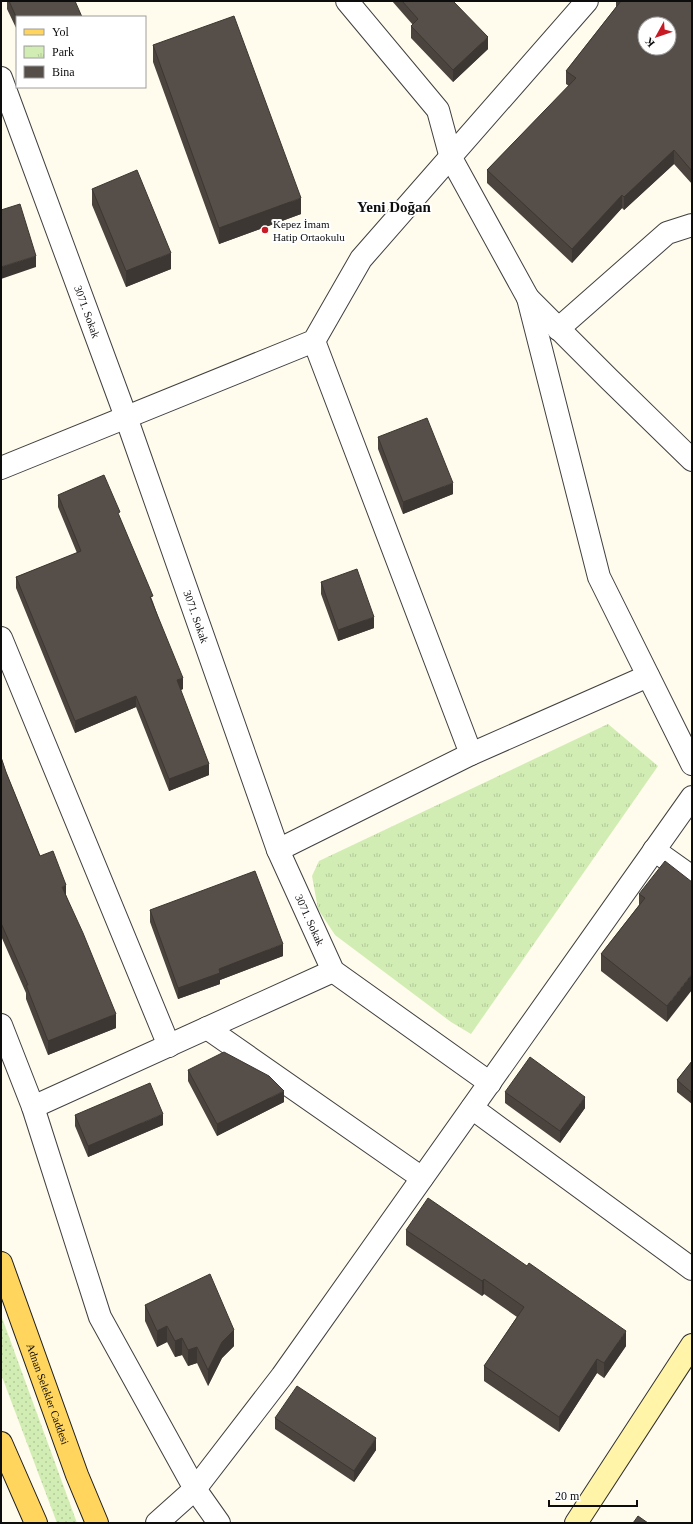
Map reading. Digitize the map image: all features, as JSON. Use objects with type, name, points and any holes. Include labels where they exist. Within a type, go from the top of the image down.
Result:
[{"type":"main road","name":"Adnan Selekler Caddesi","points":[[1,1263],[77,1475],[97,1523]]},
{"type":"main road","points":[[1,1443],[36,1523]]},
{"type":"street","points":[[347,1],[438,110],[451,158],[528,298],[599,577],[692,764]]},
{"type":"street","points":[[1,468],[314,341],[362,259],[587,1]]},
{"type":"street","name":"3071. Sokak","points":[[1,78],[126,417],[278,850],[333,971]]},
{"type":"street","points":[[558,329],[667,233],[692,225]]},
{"type":"street","points":[[528,298],[692,460]]},
{"type":"street","points":[[314,341],[471,754]]},
{"type":"street","points":[[1,638],[169,1046]]},
{"type":"street","points":[[278,850],[471,754],[648,676]]},
{"type":"street","points":[[157,1523],[194,1489],[282,1376],[692,797]]},
{"type":"street","points":[[654,850],[692,877]]},
{"type":"street","points":[[32,1107],[333,971],[490,1083]]},
{"type":"street","points":[[1,1025],[32,1107],[100,1317],[194,1489],[219,1523]]},
{"type":"street","points":[[207,1028],[422,1178]]},
{"type":"street","points":[[472,1108],[692,1269]]},
{"type":"street","points":[[576,1523],[690,1354]]},
{"type":"green space","points":[[608,724],[658,766],[471,1034],[451,1022],[335,935],[318,909],[312,876],[319,861]]},
{"type":"green space","points":[[1,1315],[77,1523],[57,1523],[1,1374]]},
{"type":"building","points":[[9,1],[75,1],[82,16],[16,16]]},
{"type":"building","points":[[402,1],[453,1],[488,37],[453,70],[411,26],[418,19]]},
{"type":"building","points":[[621,1],[692,1],[692,171],[674,150],[624,197],[622,195],[572,249],[487,170],[576,78],[566,71]]},
{"type":"building","points":[[234,16],[301,198],[219,228],[153,45]]},
{"type":"building","points":[[137,170],[171,253],[126,271],[92,189]]},
{"type":"building","points":[[20,204],[36,256],[1,267],[1,210]]},
{"type":"building","points":[[427,418],[453,483],[403,502],[378,437]]},
{"type":"building","points":[[104,475],[120,512],[118,513],[153,596],[150,597],[183,678],[177,680],[209,764],[169,779],[136,696],[75,721],[16,577],[81,551],[58,495]]},
{"type":"building","points":[[357,569],[374,617],[338,630],[321,582]]},
{"type":"building","points":[[1,757],[40,856],[53,851],[66,885],[62,887],[83,933],[116,1014],[48,1041],[26,985],[28,985],[1,923]]},
{"type":"building","points":[[665,861],[692,882],[692,974],[667,1006],[601,954],[645,898],[639,894]]},
{"type":"building","points":[[255,871],[283,944],[219,969],[220,973],[178,988],[150,910]]},
{"type":"building","points":[[224,1052],[269,1076],[284,1091],[217,1124],[188,1070]]},
{"type":"building","points":[[530,1057],[585,1097],[560,1131],[505,1092]]},
{"type":"building","points":[[692,1061],[692,1093],[677,1080]]},
{"type":"building","points":[[150,1083],[163,1114],[88,1146],[75,1115]]},
{"type":"building","points":[[428,1198],[527,1266],[529,1263],[626,1331],[604,1363],[597,1359],[559,1417],[484,1366],[524,1307],[484,1279],[482,1281],[406,1230]]},
{"type":"building","points":[[210,1274],[234,1330],[222,1342],[208,1370],[197,1347],[188,1350],[182,1338],[175,1341],[167,1326],[157,1331],[145,1305]]},
{"type":"building","points":[[297,1386],[376,1438],[354,1471],[275,1418]]},
{"type":"building","points":[[638,1516],[648,1523],[633,1523]]},
{"type":"place","name":"Kepez İmam Hatip Ortaokulu","points":[[265,230]]},
{"type":"district","name":"Yeni Doğan","points":[[394,207]]}]
